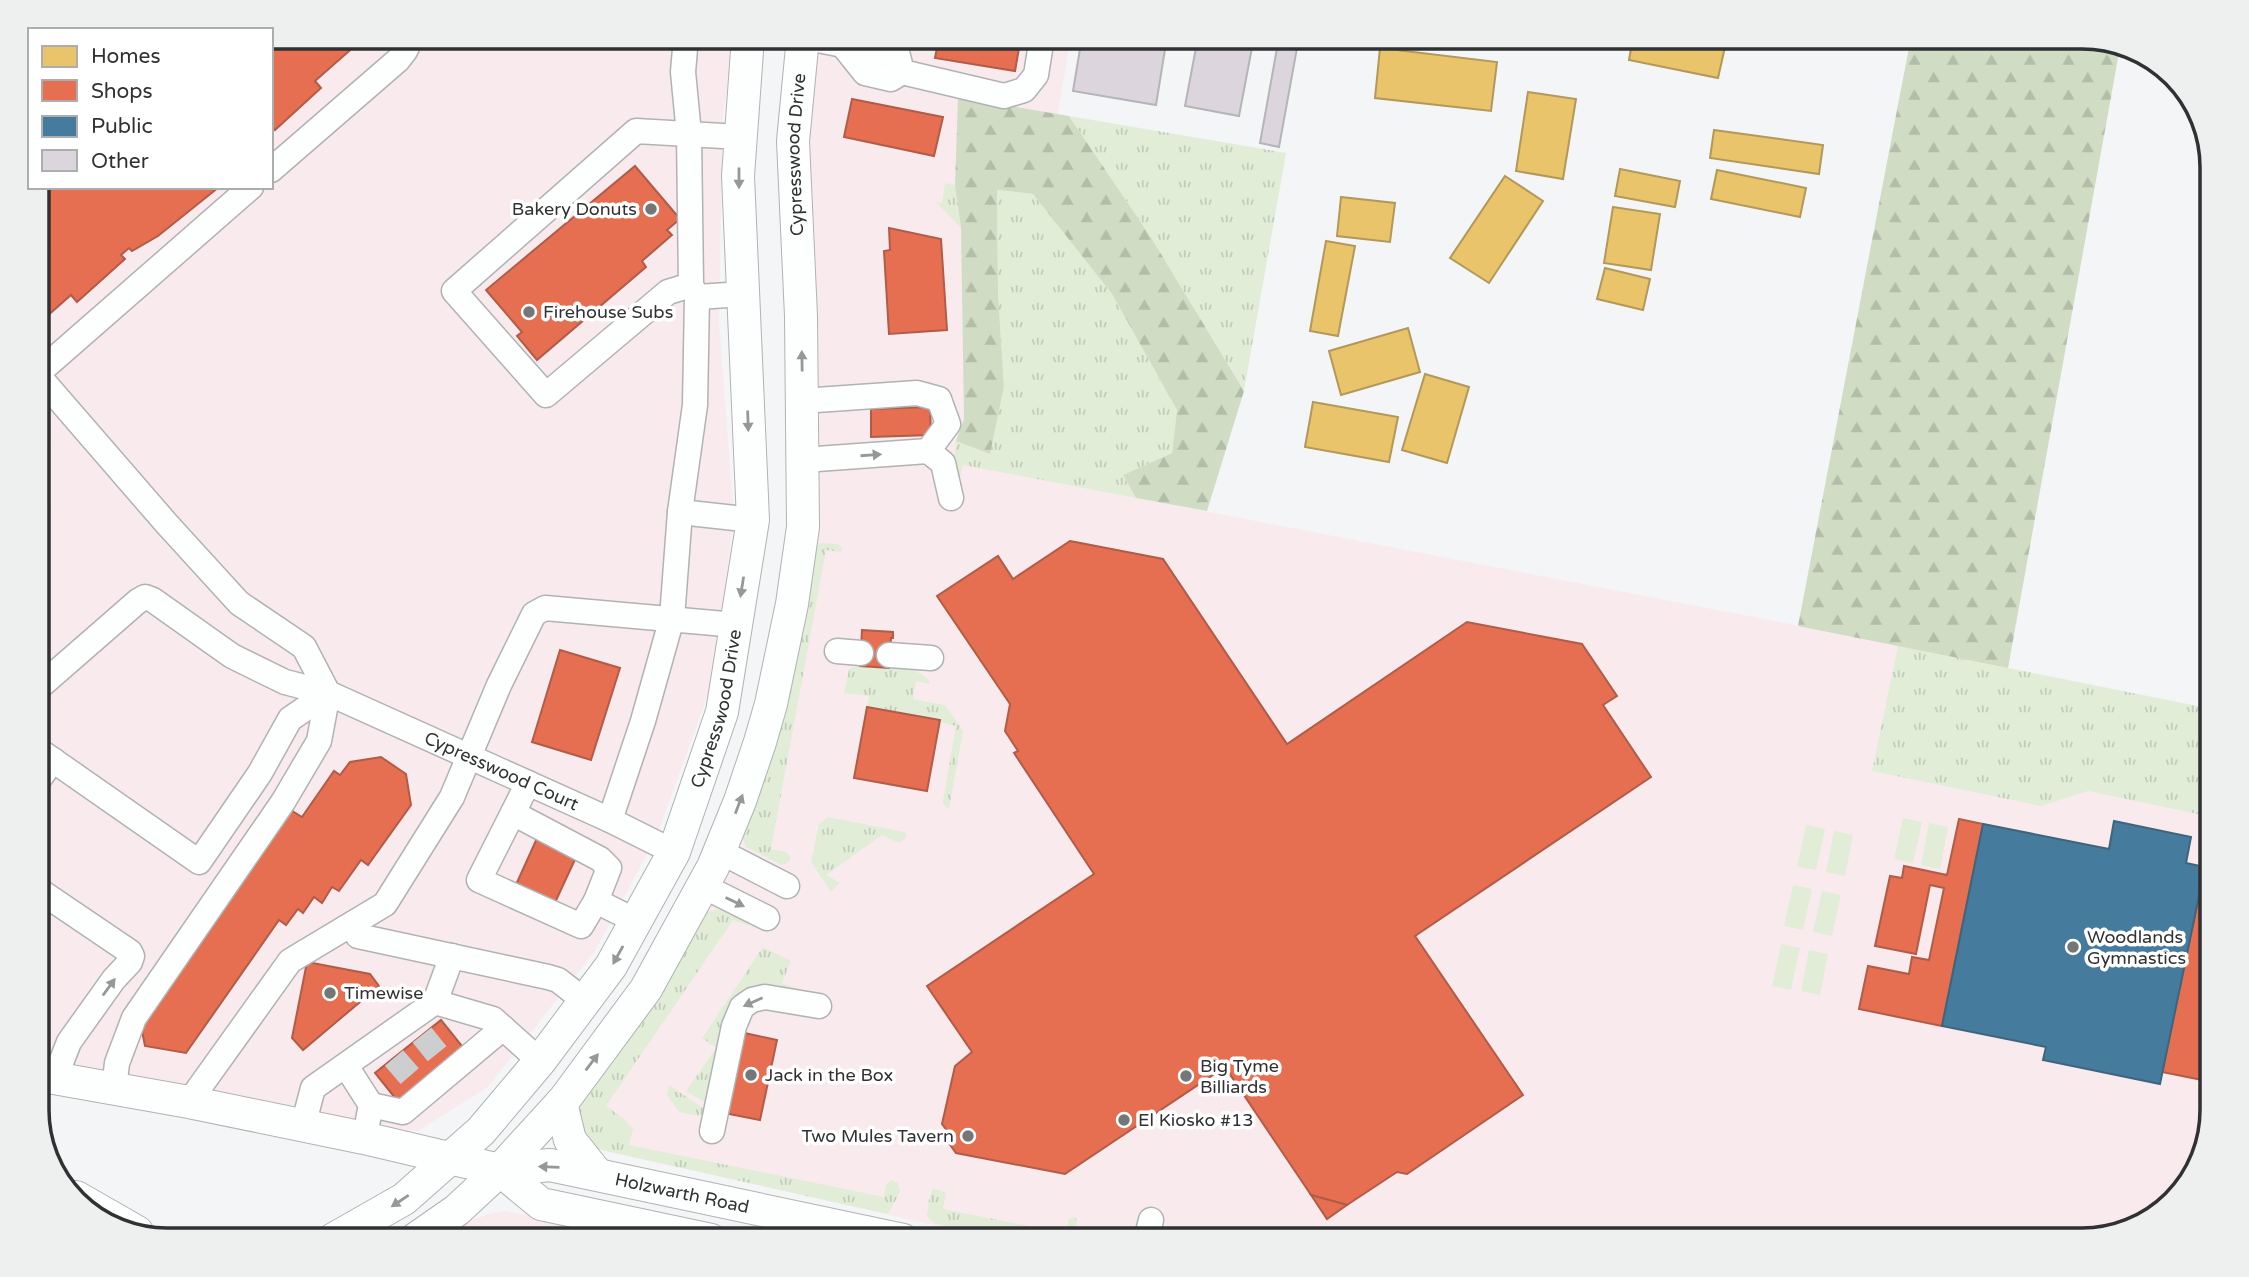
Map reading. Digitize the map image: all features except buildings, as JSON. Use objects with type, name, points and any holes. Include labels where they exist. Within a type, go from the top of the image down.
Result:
[{"type":"main road","name":"Cypresswood Drive","points":[[353,1228],[404,1199],[481,1130],[540,1061],[611,967],[674,852],[722,712],[753,520],[738,176],[747,49]]},
{"type":"main road","name":"Cypresswood Drive","points":[[431,1228],[457,1210],[500,1170],[561,1103],[646,989],[703,887],[719,851],[740,801],[771,704],[792,604],[803,527],[801,316],[793,141],[802,49]]},
{"type":"main road","points":[[740,137],[793,141]]},
{"type":"main road","points":[[753,520],[803,527]]},
{"type":"main road","name":"Holzwarth Road","points":[[49,1078],[189,1102],[365,1138],[500,1170],[550,1165],[848,1228]]},
{"type":"main road","points":[[561,1103],[570,1140],[597,1174]]},
{"type":"main road","name":"Holzwarth Road","points":[[500,1170],[541,1204],[587,1227]]},
{"type":"lane","points":[[273,168],[398,60],[406,49]]},
{"type":"lane","points":[[610,820],[643,721],[672,618],[680,512],[695,405],[689,134],[683,72],[685,49]]},
{"type":"lane","points":[[846,49],[865,74],[891,79],[900,55],[1004,96],[1024,90],[1036,75],[1040,49]]},
{"type":"lane","points":[[740,137],[636,131],[454,290],[547,395],[668,292],[743,294]]},
{"type":"lane","points":[[49,364],[249,189]]},
{"type":"lane","points":[[49,388],[239,603],[304,647],[328,693],[318,741],[283,802],[134,1018],[117,1063],[114,1089]]},
{"type":"lane","points":[[802,401],[917,393],[939,399],[948,424],[928,451]]},
{"type":"lane","points":[[803,460],[928,451],[943,463],[951,498]]},
{"type":"lane","points":[[680,512],[753,520]]},
{"type":"lane","name":"Cypresswood Court","points":[[49,679],[145,597],[232,656],[285,682],[328,693],[610,820],[674,852]]},
{"type":"lane","points":[[189,1102],[290,961],[385,904],[452,797],[499,685],[534,614],[545,608],[736,625]]},
{"type":"lane","points":[[890,655],[931,658]]},
{"type":"lane","points":[[49,758],[199,862],[260,773],[290,719],[328,693]]},
{"type":"lane","points":[[513,813],[600,859],[609,868],[596,901],[580,926],[479,880],[528,783]]},
{"type":"lane","points":[[719,851],[787,886]]},
{"type":"lane","points":[[703,887],[767,918]]},
{"type":"lane","points":[[49,897],[130,951],[132,956],[49,1072]]},
{"type":"lane","points":[[596,901],[636,921]]},
{"type":"lane","points":[[351,925],[358,936],[548,976],[585,1000]]},
{"type":"lane","points":[[303,1126],[313,1088],[346,1066],[386,1050],[416,1028],[435,1002],[452,956]]},
{"type":"lane","points":[[712,1132],[734,1026],[741,1007],[752,1000],[765,997],[819,1006]]},
{"type":"lane","points":[[435,1002],[493,1019],[540,1061]]},
{"type":"lane","points":[[346,1066],[372,1105],[403,1112],[422,1091],[503,1028]]},
{"type":"lane","points":[[365,1138],[372,1105]]},
{"type":"shaded area","points":[[273,49],[733,49],[723,114],[719,322],[734,517],[713,681],[656,838],[595,951],[488,1087],[418,1131],[395,1132],[49,1067],[49,189],[273,189]]},
{"type":"shaded area","points":[[812,49],[1069,49],[1057,118],[974,104],[980,437],[1115,463],[1137,498],[1842,634],[2200,707],[2200,1110],[2196,1141],[2176,1182],[2154,1204],[2113,1224],[2082,1228],[946,1228],[595,1148],[577,1103],[788,688]]},
{"type":"shaded area","points":[[505,1211],[591,1228],[458,1228],[492,1213]]},
{"type":"green space","points":[[1909,49],[2082,49],[2119,55],[2008,668],[1798,626]]},
{"type":"green space","points":[[958,97],[1069,116],[1152,239],[1244,391],[1207,511],[1136,498],[1123,475],[1172,453],[1177,410],[1112,294],[1033,194],[997,190],[998,293],[1004,387],[990,454],[956,441],[964,419],[961,228],[955,185]]},
{"type":"green space","points":[[1069,116],[1286,153],[1244,391],[1152,239]]},
{"type":"green space","points":[[945,183],[955,185],[961,228],[936,202],[942,203]]},
{"type":"green space","points":[[997,190],[1033,194],[1112,294],[1177,410],[1172,453],[1123,475],[1136,498],[963,465],[959,480],[952,475],[956,441],[990,454],[1004,387],[998,293]]},
{"type":"green space","points":[[821,543],[838,544],[842,548],[841,552],[826,550],[771,849],[786,852],[790,856],[790,861],[782,865],[746,847],[740,831],[815,546]]},
{"type":"green space","points":[[1898,646],[2200,707],[2200,814],[2088,791],[2041,806],[1872,771]]},
{"type":"green space","points":[[860,666],[908,669],[924,676],[930,682],[916,681],[913,699],[945,705],[963,731],[949,809],[943,801],[956,726],[940,720],[867,707],[869,696],[844,693],[849,670]]},
{"type":"green space","points":[[828,817],[905,832],[907,837],[899,843],[882,835],[826,875],[840,883],[831,892],[811,862],[819,824]]},
{"type":"green space","points":[[1903,818],[1922,822],[1913,863],[1894,859]]},
{"type":"green space","points":[[1929,823],[1948,827],[1940,869],[1921,865]]},
{"type":"green space","points":[[1806,825],[1825,829],[1816,870],[1797,867]]},
{"type":"green space","points":[[1834,831],[1853,835],[1845,876],[1826,872]]},
{"type":"green space","points":[[1793,885],[1812,889],[1803,930],[1784,926]]},
{"type":"green space","points":[[1822,891],[1841,895],[1832,936],[1813,932]]},
{"type":"green space","points":[[717,909],[747,921],[750,926],[733,920],[606,1106],[633,1129],[629,1145],[884,1197],[886,1184],[892,1180],[898,1183],[900,1192],[888,1214],[610,1152],[584,1142],[577,1103],[702,914]]},
{"type":"green space","points":[[1781,944],[1800,948],[1791,990],[1772,986]]},
{"type":"green space","points":[[763,947],[791,961],[782,983],[798,989],[794,993],[758,989],[711,1106],[686,1091],[716,1048],[702,1038]]},
{"type":"green space","points":[[1809,950],[1828,954],[1820,995],[1801,991]]},
{"type":"green space","points":[[669,1085],[709,1112],[698,1116],[679,1112],[667,1095]]},
{"type":"green space","points":[[933,1188],[946,1193],[943,1209],[1040,1228],[953,1228],[934,1223],[927,1216]]},
{"type":"green space","points":[[1074,1217],[1077,1220],[1075,1228],[1067,1228],[1069,1218]]},
{"type":"tunnel","points":[[422,1035],[447,1066]]},
{"type":"tunnel","points":[[394,1058],[420,1088]]},
{"type":"place","name":"Bakery Donuts","points":[[651,209]]},
{"type":"place","name":"Firehouse Subs","points":[[529,312]]},
{"type":"place","name":"Woodlands Gymnastics","points":[[2073,947]]},
{"type":"place","name":"Timewise","points":[[330,993]]},
{"type":"place","name":"Jack in the Box","points":[[751,1075]]},
{"type":"place","name":"Big Tyme Billiards","points":[[1186,1076]]},
{"type":"place","name":"El Kiosko #13","points":[[1124,1120]]},
{"type":"place","name":"Two Mules Tavern","points":[[968,1136]]}]
